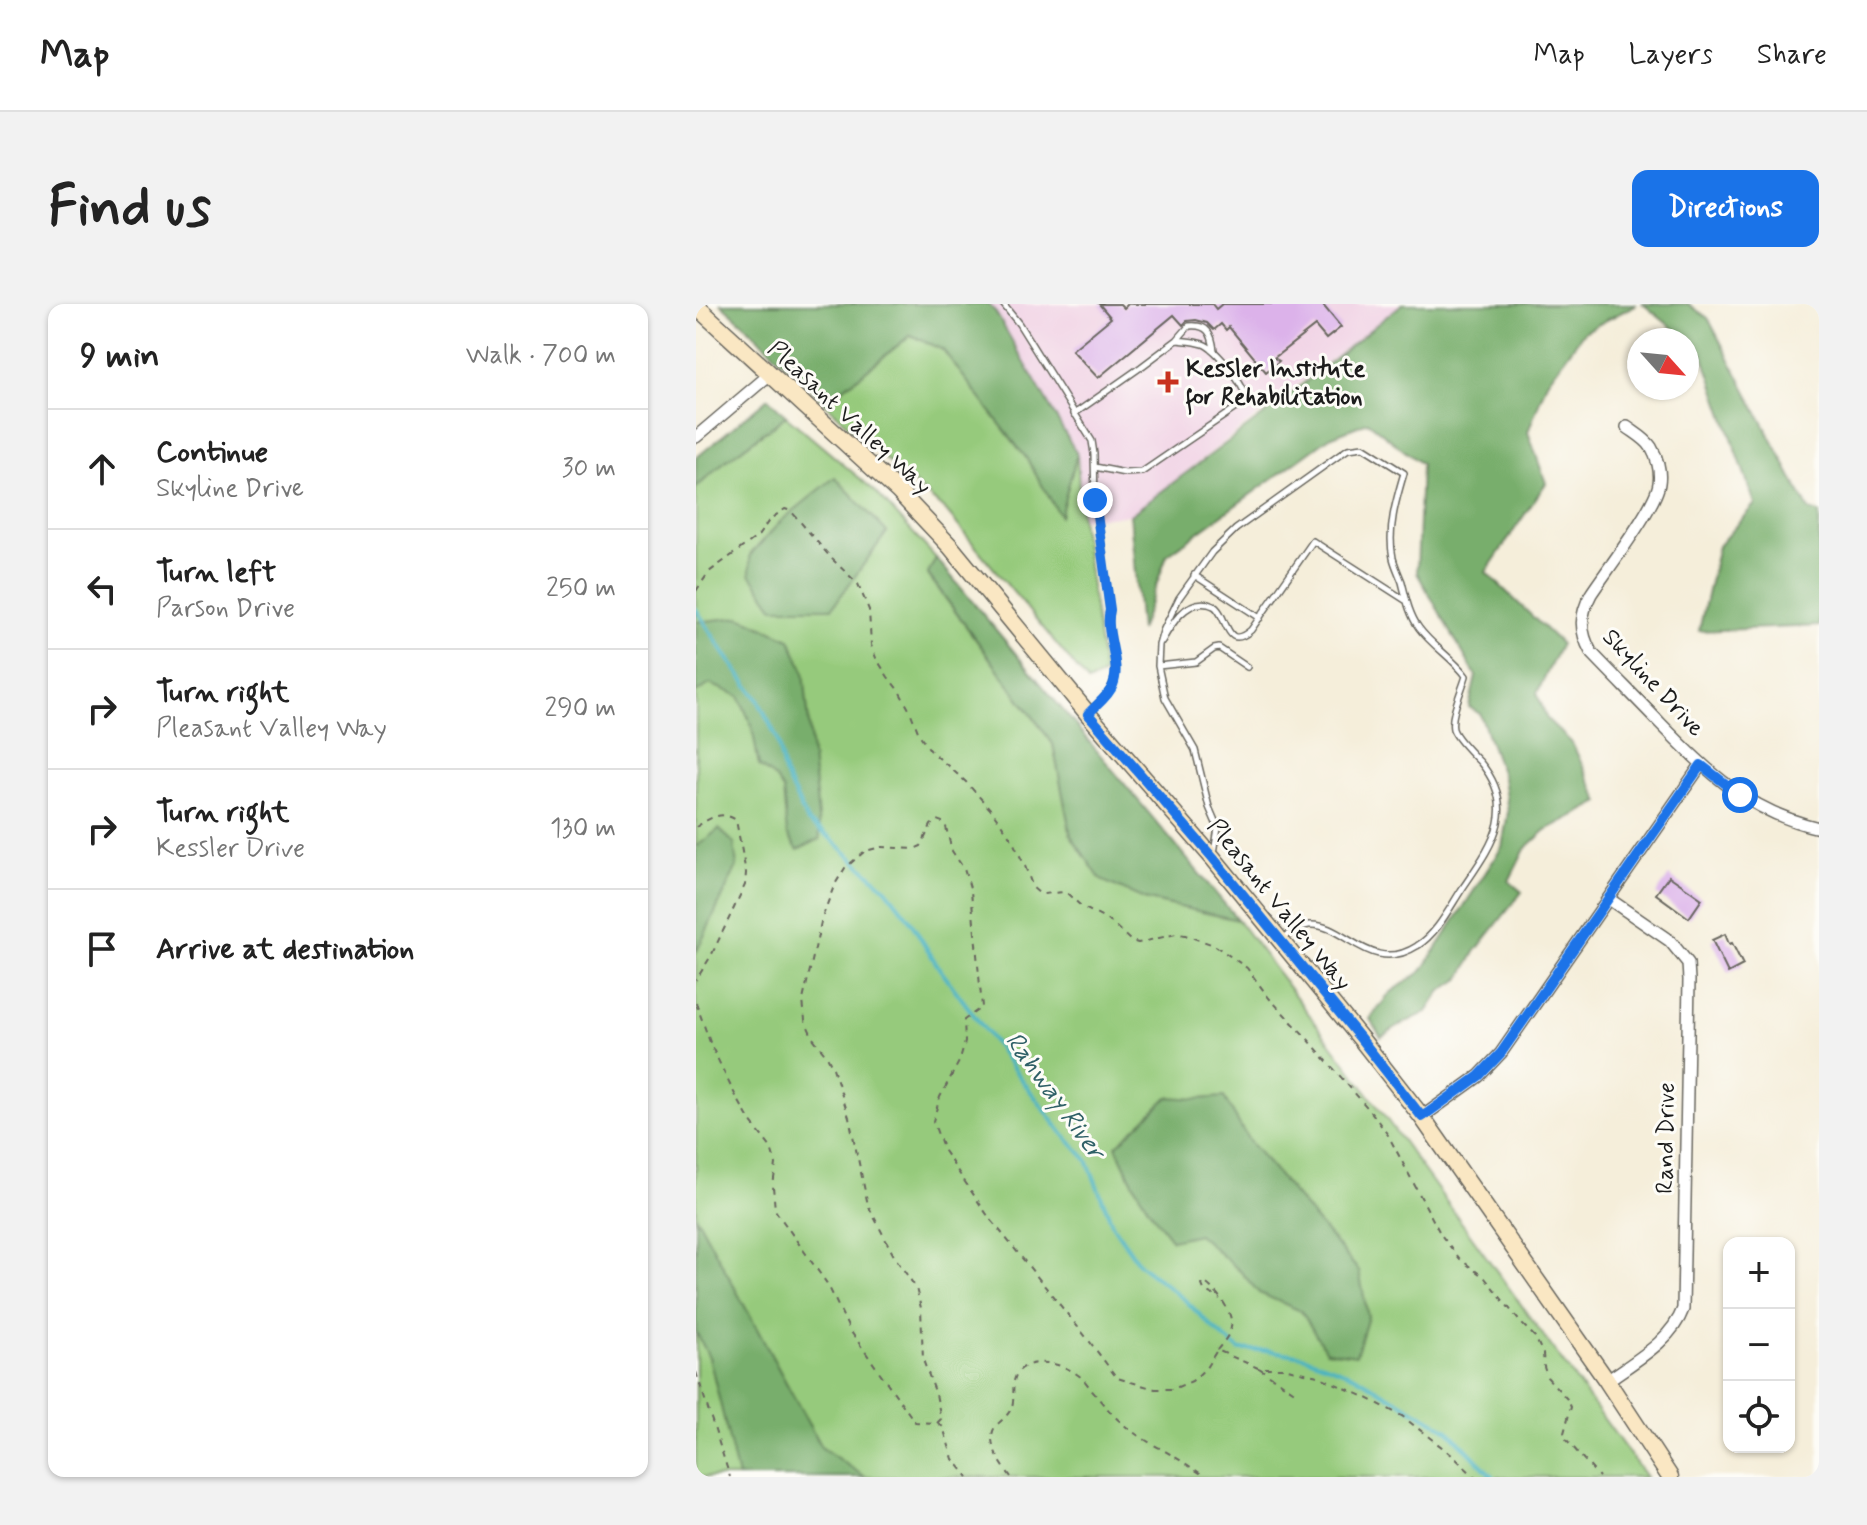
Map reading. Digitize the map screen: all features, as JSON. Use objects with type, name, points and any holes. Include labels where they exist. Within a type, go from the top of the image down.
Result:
[{"type":"main road","name":"Pleasant Valley Way","points":[[696,306],[898,491],[950,546],[1088,714],[1213,858],[1422,1117],[1607,1381],[1670,1477]]},
{"type":"street","points":[[699,430],[769,375]]},
{"type":"street","name":"Skyline Drive","points":[[1627,427],[1649,443],[1659,470],[1659,485],[1653,502],[1584,607],[1584,639],[1591,652],[1701,765],[1773,814],[1819,828]]},
{"type":"street","points":[[1422,1117],[1479,1076],[1501,1053],[1701,765]]},
{"type":"street","name":"Rand Drive","points":[[1607,1381],[1678,1324],[1683,1309],[1689,980],[1688,963],[1670,941],[1609,899]]},
{"type":"lane","points":[[1003,304],[1019,324],[1092,441],[1095,500],[1110,610],[1107,621],[1115,677],[1113,686],[1088,714]]},
{"type":"lane","points":[[1074,414],[1177,340],[1189,326],[1207,329],[1212,336],[1214,350]]},
{"type":"lane","points":[[1095,467],[1125,473],[1142,472],[1246,399],[1244,391],[1214,350],[1204,344],[1177,340]]},
{"type":"lane","points":[[1213,858],[1218,828],[1209,807],[1195,750],[1165,698],[1158,666],[1163,631],[1194,575],[1236,529],[1348,449],[1363,447],[1404,473],[1395,503],[1393,558],[1405,600],[1417,625],[1466,676],[1454,714],[1453,731],[1487,771],[1498,797],[1500,818],[1485,855],[1433,932],[1418,946],[1387,955],[1366,951],[1326,928],[1307,925],[1279,940]]},
{"type":"lane","points":[[1159,645],[1173,622],[1188,608],[1202,603],[1215,607],[1230,635],[1245,635],[1313,541],[1405,600]]},
{"type":"lane","points":[[1194,575],[1260,618]]},
{"type":"lane","points":[[1158,666],[1196,662],[1219,648],[1247,667]]},
{"type":"path","points":[[696,591],[709,572],[758,536],[770,519],[785,509],[791,511],[858,584],[869,610],[871,645],[910,711],[919,734],[930,750],[966,782],[992,811],[1011,838],[1033,888],[1043,894],[1068,894],[1081,906],[1112,923],[1131,941],[1138,943],[1176,934],[1185,935],[1214,945],[1232,956],[1247,968],[1269,998],[1372,1113],[1388,1135],[1452,1251],[1485,1278],[1535,1337],[1543,1354],[1547,1377],[1571,1407],[1564,1433],[1566,1439],[1599,1477]]},
{"type":"path","points":[[696,827],[719,815],[728,814],[736,820],[746,873],[745,885],[696,980]]},
{"type":"path","points":[[937,1423],[941,1419],[936,1394],[923,1360],[921,1308],[916,1288],[894,1256],[868,1205],[849,1117],[833,1068],[805,1020],[803,1000],[822,918],[834,886],[845,868],[865,851],[881,847],[914,849],[921,846],[931,825],[937,820],[945,823],[952,851],[964,869],[971,891],[982,1007],[964,1020],[965,1042],[960,1060],[940,1097],[933,1121],[944,1151],[988,1216],[1117,1378],[1155,1389],[1173,1389],[1192,1381],[1206,1368],[1232,1325],[1220,1299],[1204,1282],[1204,1290],[1220,1299]]},
{"type":"path","points":[[696,1003],[732,1089],[750,1121],[771,1148],[776,1164],[773,1186],[775,1210],[828,1285],[849,1329],[905,1410],[915,1422],[937,1423],[943,1427],[953,1459],[968,1477]]},
{"type":"path","points":[[1217,1350],[1258,1368],[1296,1393]]},
{"type":"path","points":[[1011,1477],[995,1452],[991,1437],[994,1428],[1010,1413],[1015,1376],[1033,1363],[1047,1363],[1075,1372],[1132,1432],[1206,1477]]},
{"type":"path","points":[[1258,1368],[1283,1368],[1318,1376],[1402,1416],[1475,1477]]},
{"type":"path","points":[[696,1372],[730,1477]]},
{"type":"shaded area","name":"Kessler Institute for Rehabilitation","points":[[989,304],[1402,304],[1130,515],[1081,519],[1077,454]]},
{"type":"green space","points":[[721,304],[988,304],[995,311],[1077,454],[1060,516],[1027,459],[943,350],[911,335],[825,403]]},
{"type":"green space","points":[[1402,304],[1637,304],[1584,332],[1547,382],[1528,432],[1546,483],[1486,572],[1561,644],[1537,693],[1547,719],[1572,743],[1600,802],[1546,830],[1525,849],[1509,881],[1522,892],[1475,952],[1461,978],[1440,992],[1427,1012],[1381,1037],[1370,1019],[1390,993],[1422,971],[1502,847],[1508,812],[1503,778],[1480,714],[1469,707],[1476,676],[1417,573],[1421,464],[1368,422],[1330,437],[1167,555],[1140,631],[1130,515],[1269,411]]},
{"type":"green space","points":[[1643,304],[1688,304],[1708,318],[1809,510],[1819,513],[1819,626],[1699,631],[1718,546],[1755,504],[1699,350],[1699,328],[1672,328]]},
{"type":"green space","points":[[911,335],[943,350],[1027,459],[1060,515],[1077,454],[1081,519],[1104,674],[1088,682],[946,511],[825,403]]},
{"type":"green space","points":[[768,398],[786,416],[724,462],[696,488],[696,458]]},
{"type":"green space","points":[[786,416],[876,492],[936,558],[928,575],[1053,744],[1071,836],[1144,899],[1238,920],[1351,1070],[1646,1477],[696,1477],[696,488],[724,462]]},
{"type":"green space","points":[[835,477],[887,532],[832,608],[774,608],[750,574],[750,555],[781,521]]},
{"type":"green space","points":[[936,558],[1238,920],[1144,899],[1101,880],[1071,836],[1053,744],[928,574]]},
{"type":"green space","points":[[740,617],[790,639],[804,671],[820,839],[798,850],[787,834],[783,790],[774,777],[759,766],[752,726],[739,696],[710,684],[696,693],[696,622]]},
{"type":"green space","points":[[719,829],[734,843],[737,866],[696,953],[696,847]]},
{"type":"green space","points":[[1168,1097],[1224,1097],[1249,1141],[1359,1271],[1368,1317],[1356,1355],[1326,1351],[1301,1311],[1259,1293],[1241,1272],[1198,1234],[1172,1240],[1155,1217],[1134,1184],[1116,1146]]},
{"type":"green space","points":[[696,1216],[821,1447],[865,1477],[738,1477],[709,1357],[696,1332]]},
{"type":"building","points":[[1099,304],[1120,304],[1124,308],[1128,304],[1212,304],[1216,309],[1222,304],[1322,304],[1341,327],[1326,339],[1315,326],[1274,358],[1279,361],[1266,372],[1229,327],[1226,330],[1221,324],[1214,330],[1207,323],[1196,320],[1183,325],[1174,315],[1098,378],[1072,350],[1111,318]]},
{"type":"building","points":[[1669,876],[1702,899],[1689,918],[1656,894]]},
{"type":"building","points":[[1725,934],[1743,965],[1728,973],[1712,940]]},
{"type":"waterway","name":"Rahway River","points":[[696,609],[757,698],[777,738],[784,773],[808,822],[885,888],[909,919],[939,968],[1063,1134],[1087,1160],[1113,1226],[1139,1264],[1185,1300],[1240,1350],[1266,1350],[1303,1356],[1355,1376],[1448,1430],[1493,1477]]},
{"type":"place","name":"Kessler Institute for Rehabilitation","points":[[1168,382]]},
{"type":"route","points":[[1095,500],[1110,610],[1107,621],[1115,677],[1113,686],[1088,714],[1213,858],[1422,1117],[1479,1076],[1501,1053],[1701,765],[1740,795]]}]
